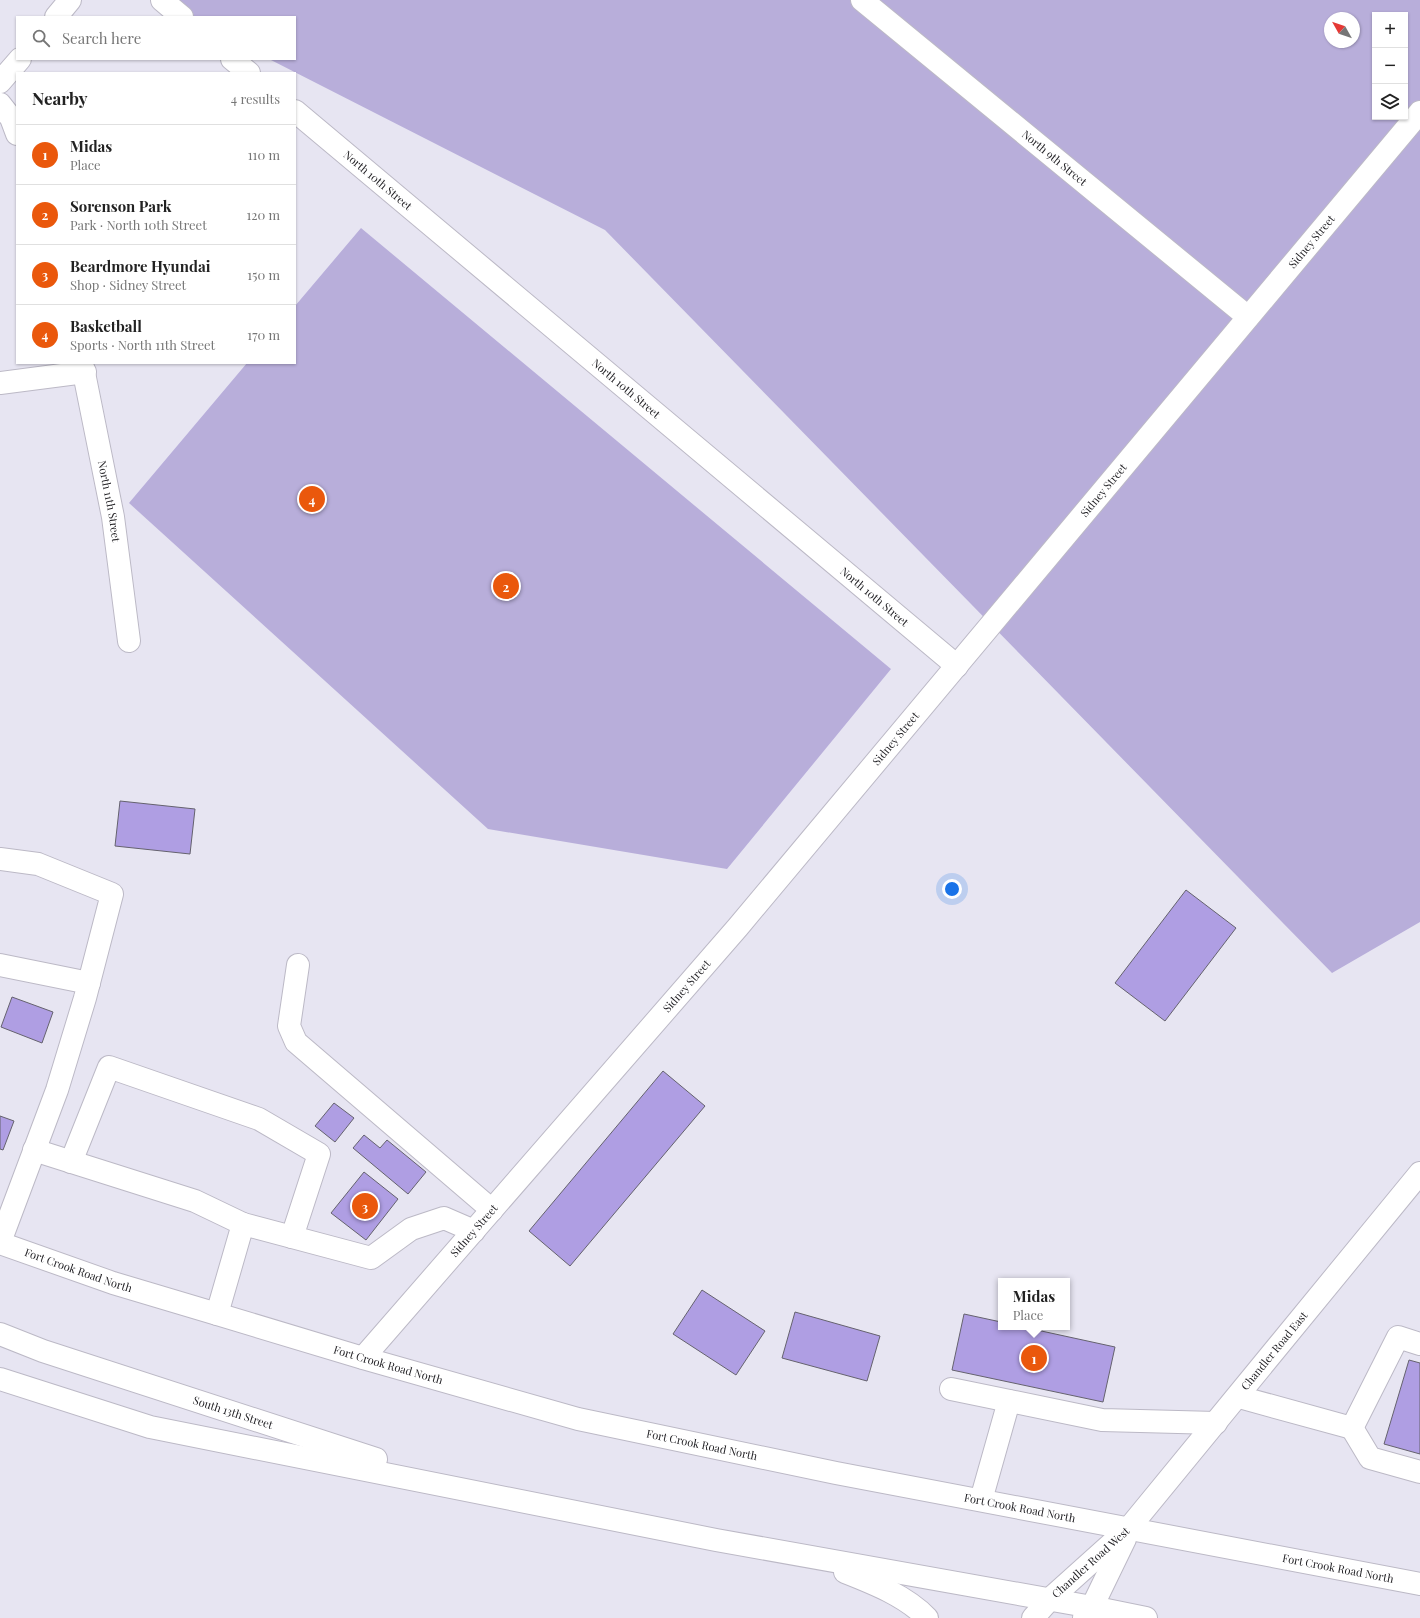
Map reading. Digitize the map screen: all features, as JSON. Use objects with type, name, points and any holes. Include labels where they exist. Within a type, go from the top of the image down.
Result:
[{"type":"street","points":[[57,16],[70,0]]},
{"type":"street","points":[[162,0],[181,16]]},
{"type":"street","name":"North 9th Street","points":[[862,0],[1248,317]]},
{"type":"street","points":[[0,82],[19,60]]},
{"type":"street","points":[[233,60],[248,72]]},
{"type":"street","points":[[0,104],[10,118],[16,132]]},
{"type":"street","name":"North 10th Street","points":[[296,112],[957,666]]},
{"type":"street","name":"Sidney Street","points":[[363,1358],[738,927],[1420,112]]},
{"type":"street","points":[[0,383],[84,368]]},
{"type":"street","name":"North 11th Street","points":[[84,368],[113,517],[129,641]]},
{"type":"street","points":[[0,859],[38,864],[112,894],[89,983],[57,1090],[0,1243]]},
{"type":"street","points":[[0,965],[89,983]]},
{"type":"street","points":[[298,965],[289,1026],[296,1042],[492,1210]]},
{"type":"street","points":[[71,1162],[110,1067],[259,1119],[319,1154],[292,1237]]},
{"type":"street","points":[[34,1150],[195,1201],[243,1224],[371,1258],[411,1228],[444,1218],[474,1231]]},
{"type":"street","name":"Chandler Road East","points":[[1129,1528],[1238,1397],[1420,1173]]},
{"type":"street","points":[[217,1314],[243,1224]]},
{"type":"street","name":"Fort Crook Road North","points":[[0,1243],[113,1283],[363,1358],[578,1418],[836,1473],[1420,1584]]},
{"type":"street","name":"South 13th Street","points":[[0,1334],[43,1351],[466,1489]]},
{"type":"street","points":[[1352,1428],[1398,1337],[1420,1344]]},
{"type":"street","points":[[0,1379],[150,1427],[716,1540],[1050,1599],[1088,1612],[1146,1618]]},
{"type":"street","points":[[951,1389],[1102,1420],[1216,1423]]},
{"type":"street","points":[[1238,1397],[1352,1428],[1370,1458],[1420,1472]]},
{"type":"street","points":[[981,1500],[1010,1402]]},
{"type":"street","name":"Chandler Road West","points":[[1033,1618],[1050,1599],[1129,1528]]},
{"type":"street","name":"Chandler Road West","points":[[1088,1612],[1129,1528]]},
{"type":"street","points":[[807,1556],[871,1583],[897,1596],[927,1618]]},
{"type":"shaded area","points":[[152,0],[1420,0],[1420,922],[1332,973],[605,230],[271,60],[296,60],[296,16],[184,16]]},
{"type":"shaded area","points":[[361,228],[891,669],[727,869],[488,829],[129,503],[246,364],[296,364],[296,305]]},
{"type":"building","points":[[120,801],[195,809],[190,854],[115,846]]},
{"type":"building","points":[[1186,890],[1236,928],[1165,1021],[1115,983]]},
{"type":"building","points":[[12,997],[53,1012],[42,1043],[1,1027]]},
{"type":"building","points":[[663,1071],[705,1106],[570,1266],[529,1231]]},
{"type":"building","points":[[334,1103],[354,1118],[335,1142],[315,1126]]},
{"type":"building","points":[[0,1116],[14,1121],[3,1150],[0,1149]]},
{"type":"building","points":[[364,1135],[380,1148],[387,1140],[426,1172],[408,1194],[353,1148]]},
{"type":"building","points":[[364,1172],[398,1199],[366,1240],[331,1213]]},
{"type":"building","points":[[702,1290],[765,1331],[736,1375],[673,1334]]},
{"type":"building","points":[[795,1312],[880,1336],[867,1381],[782,1358]]},
{"type":"building","points":[[964,1314],[998,1321],[998,1330],[1037,1330],[1115,1347],[1103,1402],[952,1370]]},
{"type":"building","points":[[1409,1360],[1420,1363],[1420,1454],[1384,1444]]},
{"type":"place","name":"Basketball","points":[[312,499]]},
{"type":"place","name":"Sorenson Park","points":[[506,586]]},
{"type":"place","name":"Beardmore Hyundai","points":[[365,1206]]},
{"type":"place","name":"Midas","points":[[1034,1358]]}]
